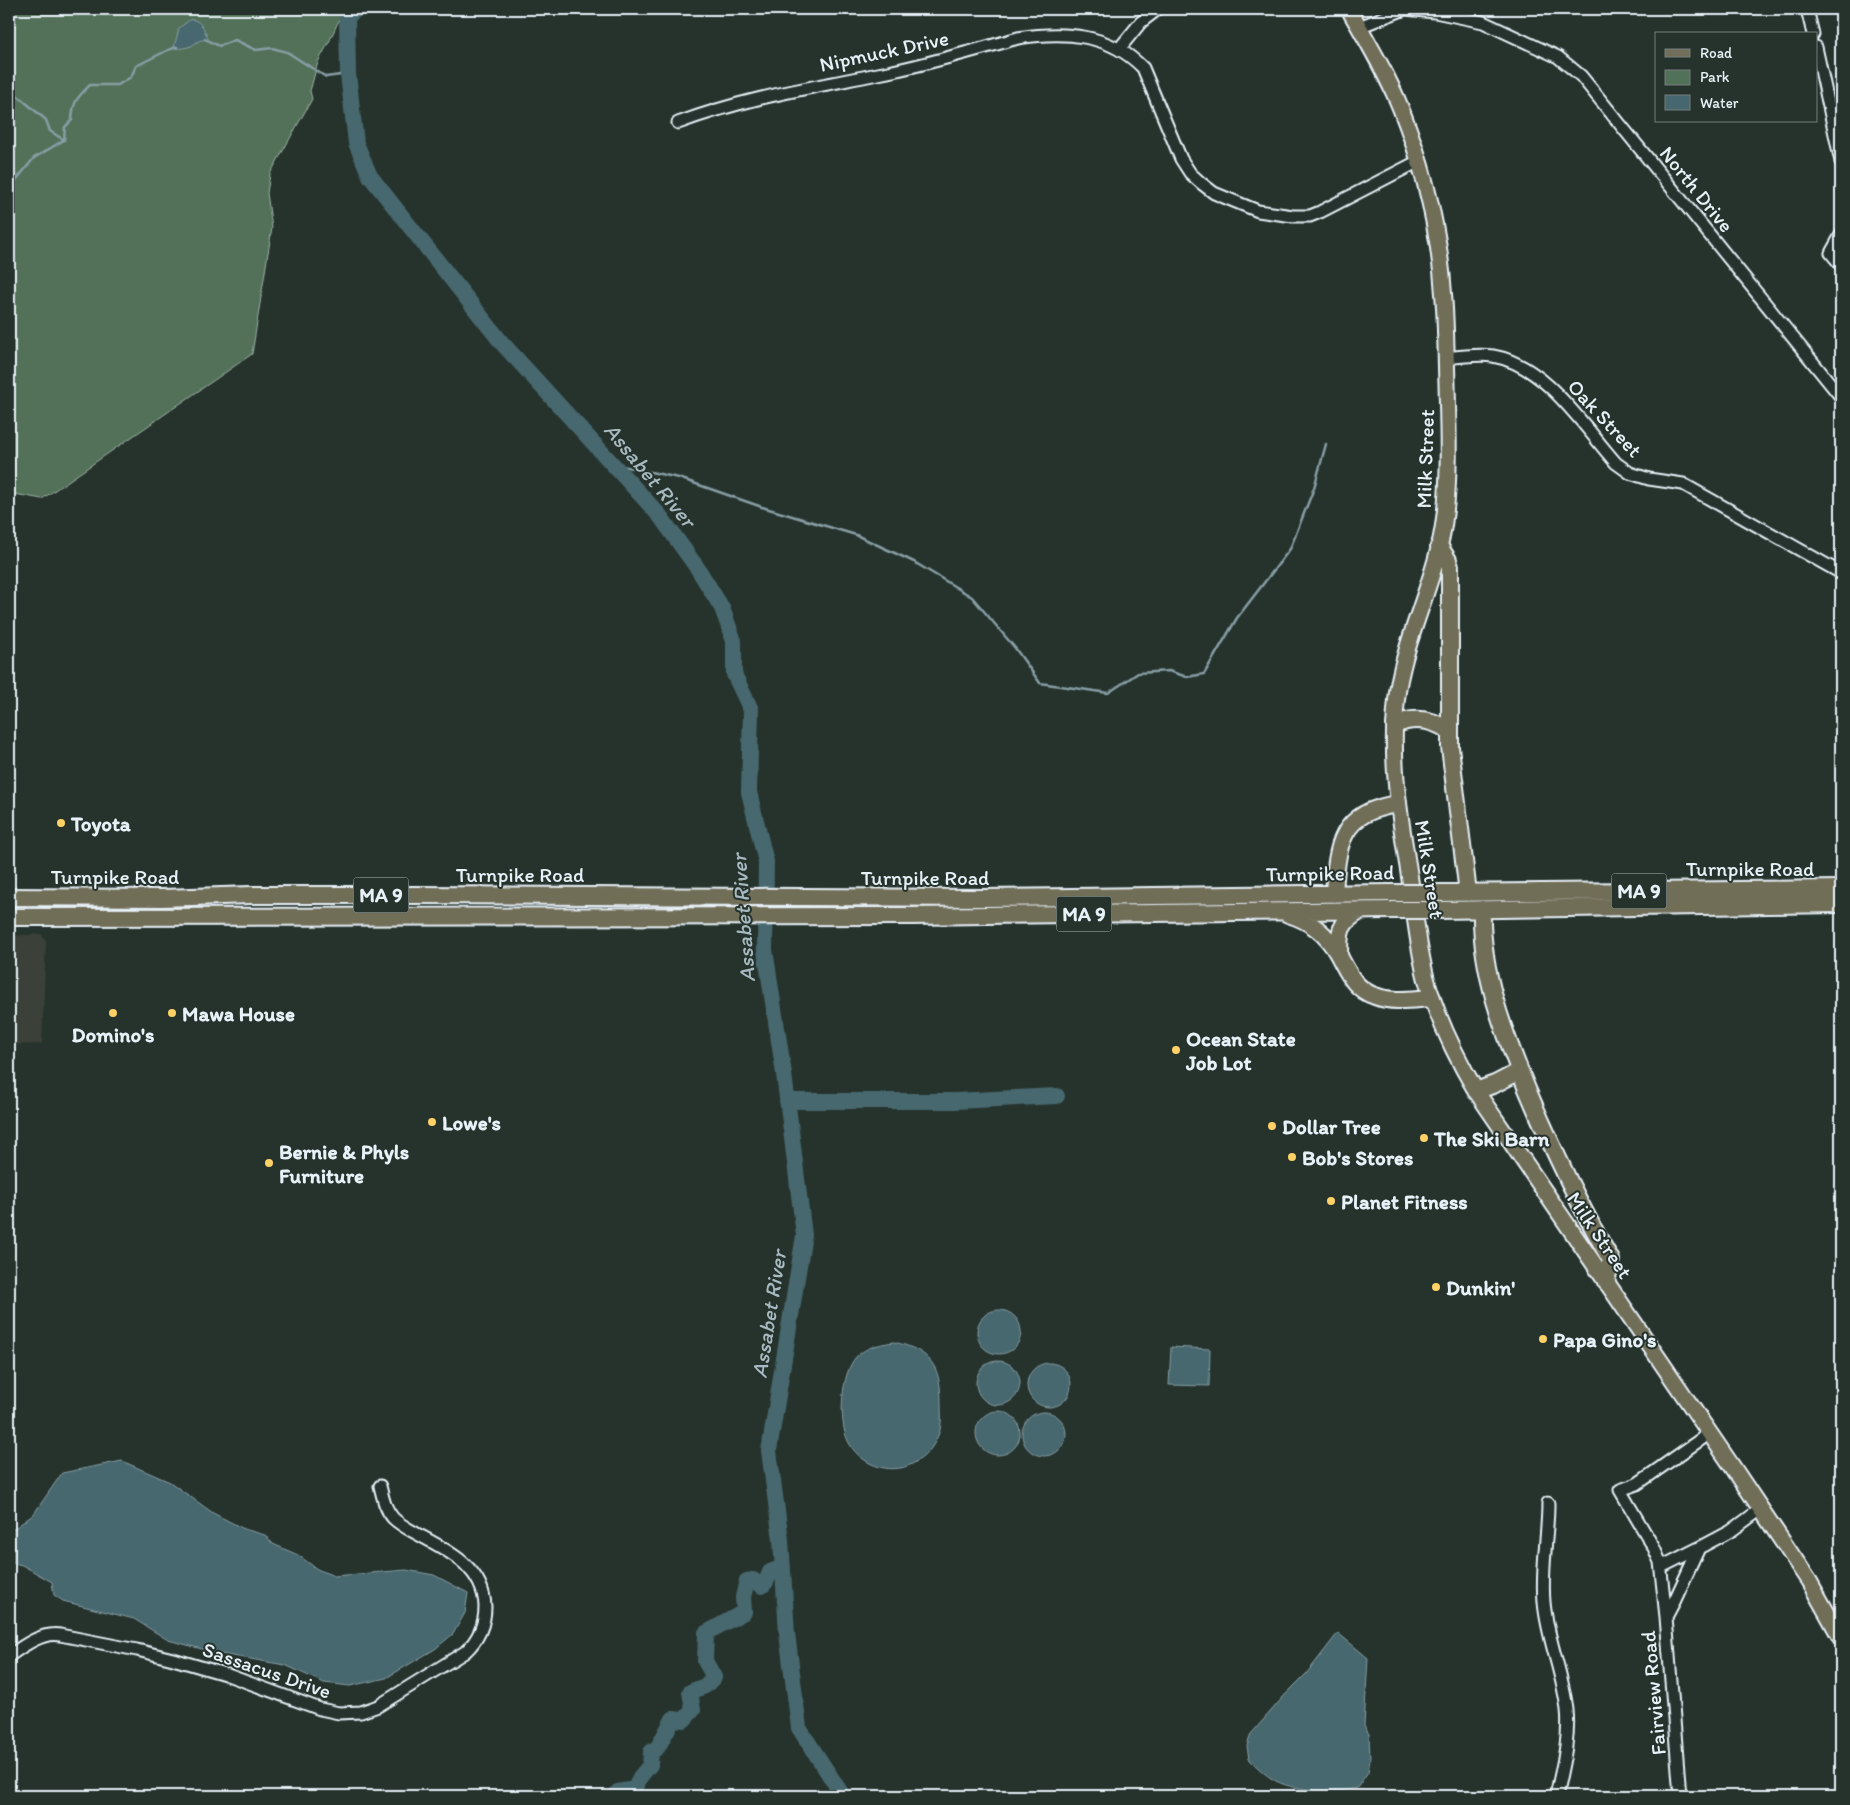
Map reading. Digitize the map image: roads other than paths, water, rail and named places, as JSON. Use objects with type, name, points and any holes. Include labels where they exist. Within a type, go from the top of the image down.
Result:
[{"type":"highway","points":[[1439,546],[1450,567],[1450,731],[1454,785],[1468,893]]},
{"type":"highway","points":[[1395,725],[1407,720],[1421,719],[1435,723],[1450,731]]},
{"type":"highway","points":[[1334,894],[1338,848],[1346,832],[1351,825],[1368,813],[1386,806],[1398,804]]},
{"type":"highway","name":"Turnpike Road","points":[[9,897],[162,898],[251,895],[413,895],[993,898],[1841,889]]},
{"type":"highway","name":"Turnpike Road","points":[[9,917],[941,915],[1841,904]]},
{"type":"highway","points":[[1482,909],[1482,941],[1507,1036],[1558,1162],[1611,1260],[1606,1282]]},
{"type":"highway","points":[[1338,955],[1342,927],[1351,916],[1360,911]]},
{"type":"highway","points":[[1278,912],[1305,920],[1315,927],[1329,941],[1347,973],[1358,986],[1375,996],[1397,1000],[1432,998]]},
{"type":"highway","points":[[1476,1091],[1520,1071]]},
{"type":"main road","name":"Milk Street","points":[[1349,9],[1377,59],[1400,106],[1419,161],[1438,240],[1444,299],[1448,425],[1445,517],[1439,546],[1402,668],[1395,725],[1394,755],[1398,804],[1421,950],[1432,998],[1450,1042],[1476,1091],[1761,1509],[1819,1598],[1841,1638]]},
{"type":"street","points":[[1120,49],[1141,22],[1158,9]]},
{"type":"street","name":"North Drive","points":[[1359,27],[1405,9],[1435,12],[1483,22],[1558,57],[1581,76],[1841,397]]},
{"type":"street","points":[[1807,9],[1813,32]]},
{"type":"street","name":"Nipmuck Drive","points":[[678,122],[762,96],[880,74],[1018,38],[1040,35],[1082,36],[1100,40],[1120,49],[1135,59],[1144,68],[1176,146],[1190,173],[1214,193],[1258,211],[1293,216],[1310,216],[1419,161]]},
{"type":"street","points":[[1818,57],[1841,162]]},
{"type":"street","points":[[1841,236],[1831,253],[1841,265]]},
{"type":"street","name":"Oak Street","points":[[1447,358],[1493,356],[1524,367],[1549,386],[1616,464],[1630,473],[1683,484],[1841,573]]},
{"type":"street","points":[[1666,1616],[1661,1567],[1654,1548],[1620,1490],[1636,1484],[1710,1433]]},
{"type":"street","name":"Sassacus Drive","points":[[9,1656],[27,1643],[51,1635],[60,1635],[137,1650],[204,1668],[328,1712],[356,1713],[378,1706],[465,1652],[475,1642],[485,1610],[482,1589],[471,1569],[445,1549],[411,1531],[394,1518],[385,1505],[380,1486]]},
{"type":"street","points":[[1548,1503],[1543,1584],[1544,1603],[1567,1712],[1565,1751],[1556,1796]]},
{"type":"street","points":[[1661,1567],[1731,1530],[1761,1509]]},
{"type":"street","name":"Fairview Road","points":[[1680,1796],[1666,1616],[1699,1548]]},
{"type":"water","points":[[191,19],[199,22],[205,30],[209,41],[201,40],[189,47],[174,48],[179,28]]},
{"type":"water","points":[[1003,1310],[1015,1316],[1020,1323],[1020,1341],[1015,1348],[1008,1353],[995,1354],[987,1351],[980,1344],[977,1328],[980,1320],[987,1313]]},
{"type":"water","points":[[894,1342],[917,1350],[931,1362],[936,1370],[939,1380],[941,1424],[935,1441],[922,1458],[912,1464],[894,1469],[876,1466],[859,1456],[848,1441],[842,1410],[847,1374],[856,1357],[869,1348]]},
{"type":"water","points":[[1171,1347],[1210,1349],[1209,1386],[1169,1385]]},
{"type":"water","points":[[1002,1361],[1014,1367],[1019,1374],[1019,1392],[1014,1399],[1007,1404],[994,1405],[986,1402],[979,1395],[976,1379],[979,1371],[986,1364]]},
{"type":"water","points":[[1053,1363],[1065,1369],[1070,1376],[1070,1394],[1065,1401],[1058,1406],[1045,1407],[1037,1404],[1030,1397],[1027,1381],[1030,1373],[1037,1366]]},
{"type":"water","points":[[1002,1411],[1014,1417],[1019,1424],[1019,1442],[1014,1449],[1007,1454],[994,1455],[986,1452],[979,1445],[976,1429],[979,1421],[986,1414]]},
{"type":"water","points":[[1048,1412],[1060,1418],[1065,1425],[1065,1443],[1060,1450],[1053,1455],[1040,1456],[1032,1453],[1025,1446],[1022,1430],[1025,1422],[1032,1415]]},
{"type":"water","points":[[122,1461],[170,1482],[213,1513],[244,1529],[265,1535],[273,1544],[298,1555],[317,1569],[334,1576],[406,1570],[434,1575],[468,1593],[465,1613],[453,1634],[435,1649],[386,1678],[350,1686],[324,1683],[285,1665],[221,1654],[168,1640],[134,1619],[63,1601],[54,1595],[52,1582],[22,1565],[9,1562],[9,1532],[33,1515],[62,1473]]},
{"type":"water","points":[[1338,1633],[1368,1658],[1364,1726],[1369,1734],[1370,1759],[1368,1772],[1357,1788],[1348,1790],[1304,1789],[1276,1781],[1249,1759],[1247,1746],[1251,1734],[1307,1673]]},
{"type":"waterway","name":"Assabet River","points":[[357,9],[347,17],[348,74],[356,143],[370,176],[502,343],[660,516],[698,569],[722,608],[734,641],[734,674],[751,710],[749,792],[766,862],[765,950],[784,1074],[804,1235],[769,1451],[781,1540],[787,1633],[799,1728],[843,1796]]},
{"type":"waterway","points":[[205,39],[219,46],[235,40],[256,50],[272,48],[287,52],[326,77],[348,74]]},
{"type":"waterway","points":[[9,189],[34,158],[64,140],[65,127],[72,120],[73,108],[79,97],[90,85],[118,85],[131,77],[136,66],[177,47]]},
{"type":"waterway","points":[[9,81],[14,90]]},
{"type":"waterway","points":[[18,96],[46,120],[50,131],[64,140]]},
{"type":"waterway","points":[[613,464],[679,478],[762,507],[856,535],[914,562],[972,597],[1015,648],[1040,683],[1108,693],[1138,673],[1169,671],[1187,677],[1204,674],[1237,618],[1290,549],[1314,488],[1326,444]]},
{"type":"waterway","points":[[787,1101],[955,1101],[1057,1096]]},
{"type":"waterway","points":[[616,1796],[618,1792],[635,1789],[640,1777],[650,1765],[651,1752],[658,1747],[673,1719],[684,1720],[693,1710],[690,1692],[705,1686],[714,1677],[705,1661],[706,1633],[744,1612],[743,1597],[747,1581],[753,1580],[762,1586],[770,1572],[783,1567]]},
{"type":"place","name":"Toyota","points":[[61,823]]},
{"type":"place","name":"Domino's","points":[[113,1013]]},
{"type":"place","name":"Mawa House","points":[[172,1013]]},
{"type":"place","name":"Ocean State Job Lot","points":[[1176,1050]]},
{"type":"place","name":"Lowe's","points":[[432,1122]]},
{"type":"place","name":"Dollar Tree","points":[[1272,1126]]},
{"type":"place","name":"The Ski Barn","points":[[1424,1138]]},
{"type":"place","name":"Bob's Stores","points":[[1292,1157]]},
{"type":"place","name":"Bernie & Phyls Furniture","points":[[269,1163]]},
{"type":"place","name":"Planet Fitness","points":[[1331,1201]]},
{"type":"place","name":"Dunkin'","points":[[1436,1287]]},
{"type":"place","name":"Papa Gino's","points":[[1543,1339]]}]
